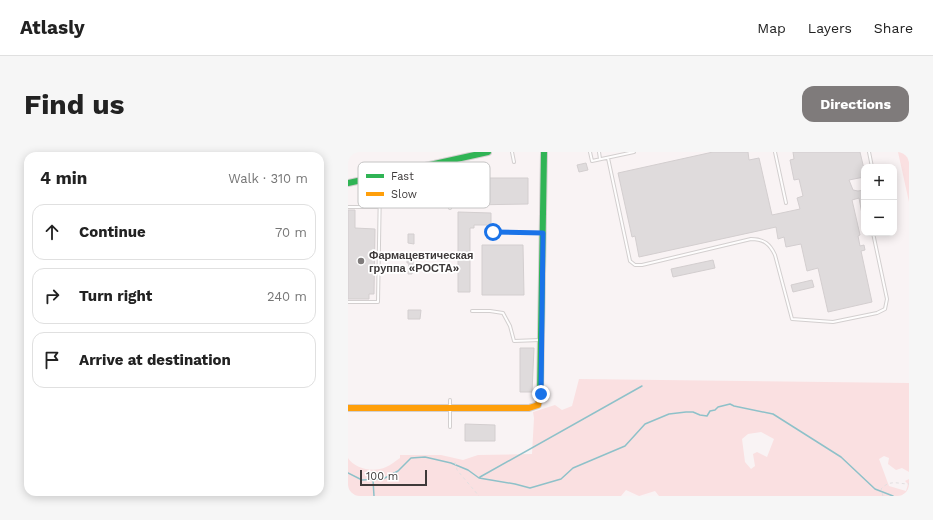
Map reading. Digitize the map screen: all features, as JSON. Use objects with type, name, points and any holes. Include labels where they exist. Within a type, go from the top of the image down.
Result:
[{"type":"street","points":[[440,162],[488,152]]},
{"type":"street","points":[[348,408],[529,408],[538,405],[541,394],[544,152]]},
{"type":"street","points":[[348,183],[358,181]]},
{"type":"lane","points":[[512,152],[514,162]]},
{"type":"lane","points":[[590,152],[592,161],[634,152]]},
{"type":"lane","points":[[599,152],[600,159]]},
{"type":"lane","points":[[775,152],[786,203]]},
{"type":"lane","points":[[869,152],[871,164]]},
{"type":"lane","points":[[608,158],[630,261],[635,265],[642,265],[751,239],[760,239],[772,248],[792,319],[833,322],[877,313],[885,309],[887,299],[874,236]]},
{"type":"lane","points":[[348,207],[358,207]]},
{"type":"lane","points":[[348,302],[378,302],[379,208]]},
{"type":"lane","points":[[493,232],[543,233]]},
{"type":"lane","points":[[472,311],[490,311],[503,314],[510,326],[514,341],[542,340]]},
{"type":"lane","points":[[450,400],[450,428]]},
{"type":"path","points":[[455,462],[457,470],[479,496]]},
{"type":"path","points":[[883,495],[881,489],[892,482],[909,484]]},
{"type":"shaded area","points":[[898,152],[909,152],[909,202]]},
{"type":"shaded area","points":[[579,379],[909,383],[909,472],[902,468],[896,470],[888,464],[889,458],[884,456],[879,459],[889,486],[906,491],[908,484],[905,481],[909,479],[909,496],[659,496],[655,491],[639,496],[626,490],[621,496],[348,496],[348,458],[355,465],[365,469],[376,470],[390,465],[400,458],[400,455],[441,455],[463,460],[478,455],[532,454],[533,412],[555,405],[562,410],[572,406]],"holes":[[[761,432],[774,439],[767,457],[757,452],[753,454],[755,466],[751,469],[745,462],[742,439],[748,434]]]},
{"type":"building","points":[[713,152],[748,152],[749,160],[759,158],[772,215],[800,209],[797,198],[803,196],[799,179],[794,180],[790,160],[794,159],[793,152],[860,152],[863,164],[861,164],[861,178],[849,180],[853,190],[861,190],[861,209],[859,198],[852,200],[860,235],[858,236],[860,246],[864,245],[865,250],[861,251],[872,302],[828,312],[818,268],[807,271],[801,244],[786,247],[784,237],[778,239],[776,227],[639,257],[635,236],[632,237],[618,173]]},
{"type":"building","points":[[586,163],[588,170],[579,172],[577,165]]},
{"type":"building","points":[[490,178],[528,178],[528,204],[490,205]]},
{"type":"building","name":"Фармацевтическая группа «РОСТА»","points":[[348,210],[355,210],[355,228],[375,229],[374,294],[369,294],[369,299],[348,299]]},
{"type":"building","points":[[458,212],[491,213],[491,225],[474,225],[474,228],[470,228],[470,292],[458,292]]},
{"type":"building","points":[[408,234],[414,234],[414,244],[408,243]]},
{"type":"building","points":[[482,245],[523,245],[524,295],[482,295]]},
{"type":"building","points":[[407,252],[414,253],[412,274],[408,274],[409,263],[407,263]]},
{"type":"building","points":[[713,260],[715,268],[673,277],[671,269]]},
{"type":"building","points":[[812,280],[814,287],[793,292],[791,285]]},
{"type":"building","points":[[408,310],[421,310],[420,319],[408,319]]},
{"type":"building","points":[[520,348],[534,348],[532,392],[520,392]]},
{"type":"building","points":[[465,424],[495,425],[495,441],[465,441]]},
{"type":"waterway","points":[[480,477],[642,386]]},
{"type":"waterway","points":[[348,473],[362,480],[383,479],[398,471],[411,458],[425,457],[451,463],[468,470],[479,478],[530,488],[561,479],[573,468],[625,446],[645,424],[669,414],[693,412],[707,416],[710,411],[730,404],[773,414],[841,457],[875,489],[893,496]]},
{"type":"waterway","points":[[373,480],[374,496]]},
{"type":"traffic: fast","points":[[443,162],[488,152]]},
{"type":"traffic: fast","points":[[540,396],[544,152]]},
{"type":"traffic: fast","points":[[348,183],[358,181]]},
{"type":"traffic: slow","points":[[348,408],[529,408],[538,405],[540,396]]},
{"type":"place","name":"Фармацевтическая группа «РОСТА»","points":[[361,261]]},
{"type":"route","points":[[493,232],[543,233],[541,394]]}]
